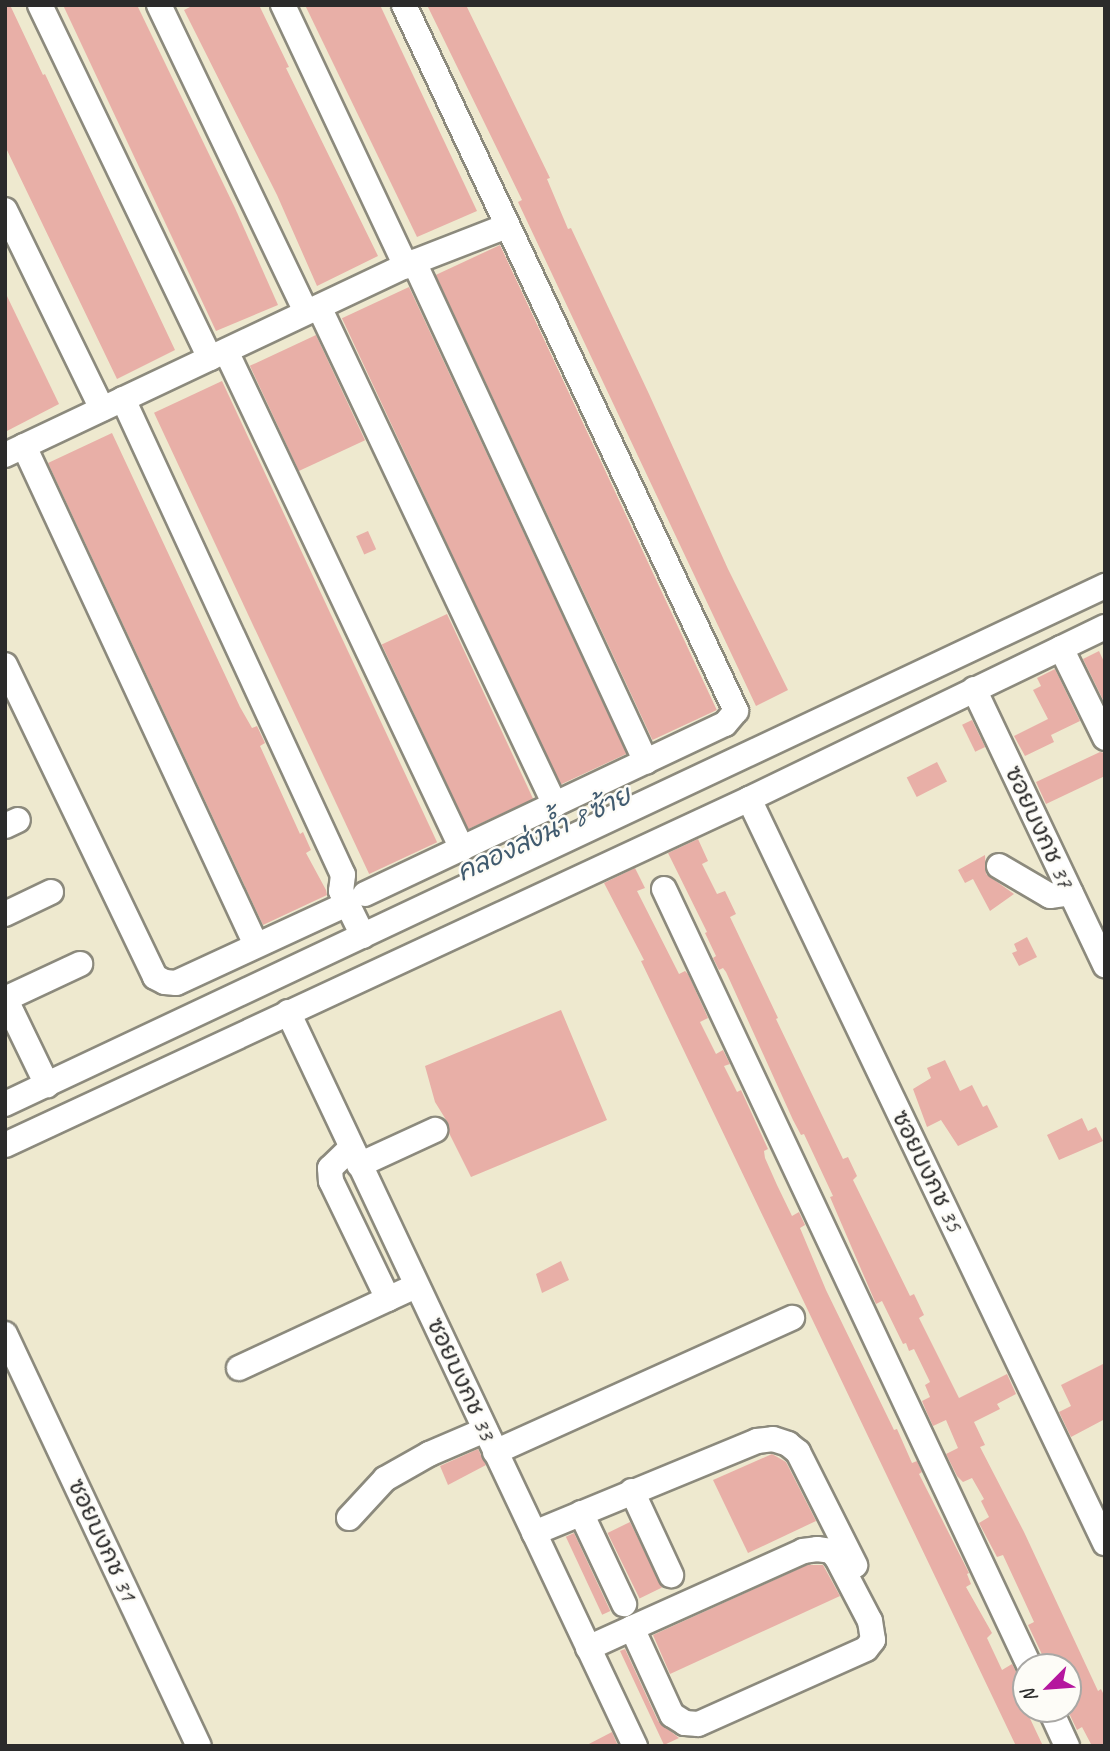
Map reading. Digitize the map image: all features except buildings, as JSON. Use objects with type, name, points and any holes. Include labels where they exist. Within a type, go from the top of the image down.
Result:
[{"type":"street","points":[[40,5],[218,354],[462,849]]},
{"type":"street","points":[[159,5],[313,309],[555,805]]},
{"type":"street","points":[[283,5],[410,264],[646,762]]},
{"type":"street","points":[[5,664],[155,977],[176,983],[725,724],[736,711],[404,5]]},
{"type":"street","points":[[5,210],[112,404],[343,875],[341,891],[356,899],[372,932]]},
{"type":"street","points":[[256,945],[14,450],[410,264],[507,226]]},
{"type":"street","points":[[5,1104],[1105,586]]},
{"type":"street","points":[[5,1145],[749,799],[1105,627]]},
{"type":"street","points":[[1062,648],[1105,738]]},
{"type":"street","name":"ซอยบงกช 37","points":[[974,689],[1105,965]]},
{"type":"street","name":"ซอยบงกช 35","points":[[749,799],[1105,1543]]},
{"type":"street","points":[[999,866],[1050,896],[1071,893]]},
{"type":"street","points":[[664,889],[1023,1653]]},
{"type":"street","points":[[5,914],[51,892]]},
{"type":"street","points":[[47,1085],[5,999],[80,964]]},
{"type":"street","name":"ซอยบงกช 33","points":[[288,1012],[635,1746]]},
{"type":"street","points":[[388,1299],[331,1181],[330,1168],[355,1156],[435,1130]]},
{"type":"street","points":[[239,1368],[416,1286]]},
{"type":"street","points":[[495,1452],[792,1318]]},
{"type":"street","name":"ซอยบงกช 31","points":[[5,1334],[199,1746]]},
{"type":"street","points":[[349,1518],[385,1479],[429,1454],[485,1430]]},
{"type":"street","points":[[534,1533],[757,1441],[773,1439],[788,1444],[797,1451],[890,1634]]},
{"type":"street","points":[[632,1491],[671,1574]]},
{"type":"street","points":[[581,1513],[624,1604]]},
{"type":"street","points":[[589,1648],[632,1628],[803,1551],[817,1549],[831,1551],[837,1558],[870,1621],[873,1640],[866,1649],[698,1724],[685,1723],[672,1715],[632,1628]]},
{"type":"street","points":[[1056,1723],[1067,1746]]},
{"type":"water label","name":"คลองส่งน้ำ 8 ซ้าย","points":[[544,834]]}]
